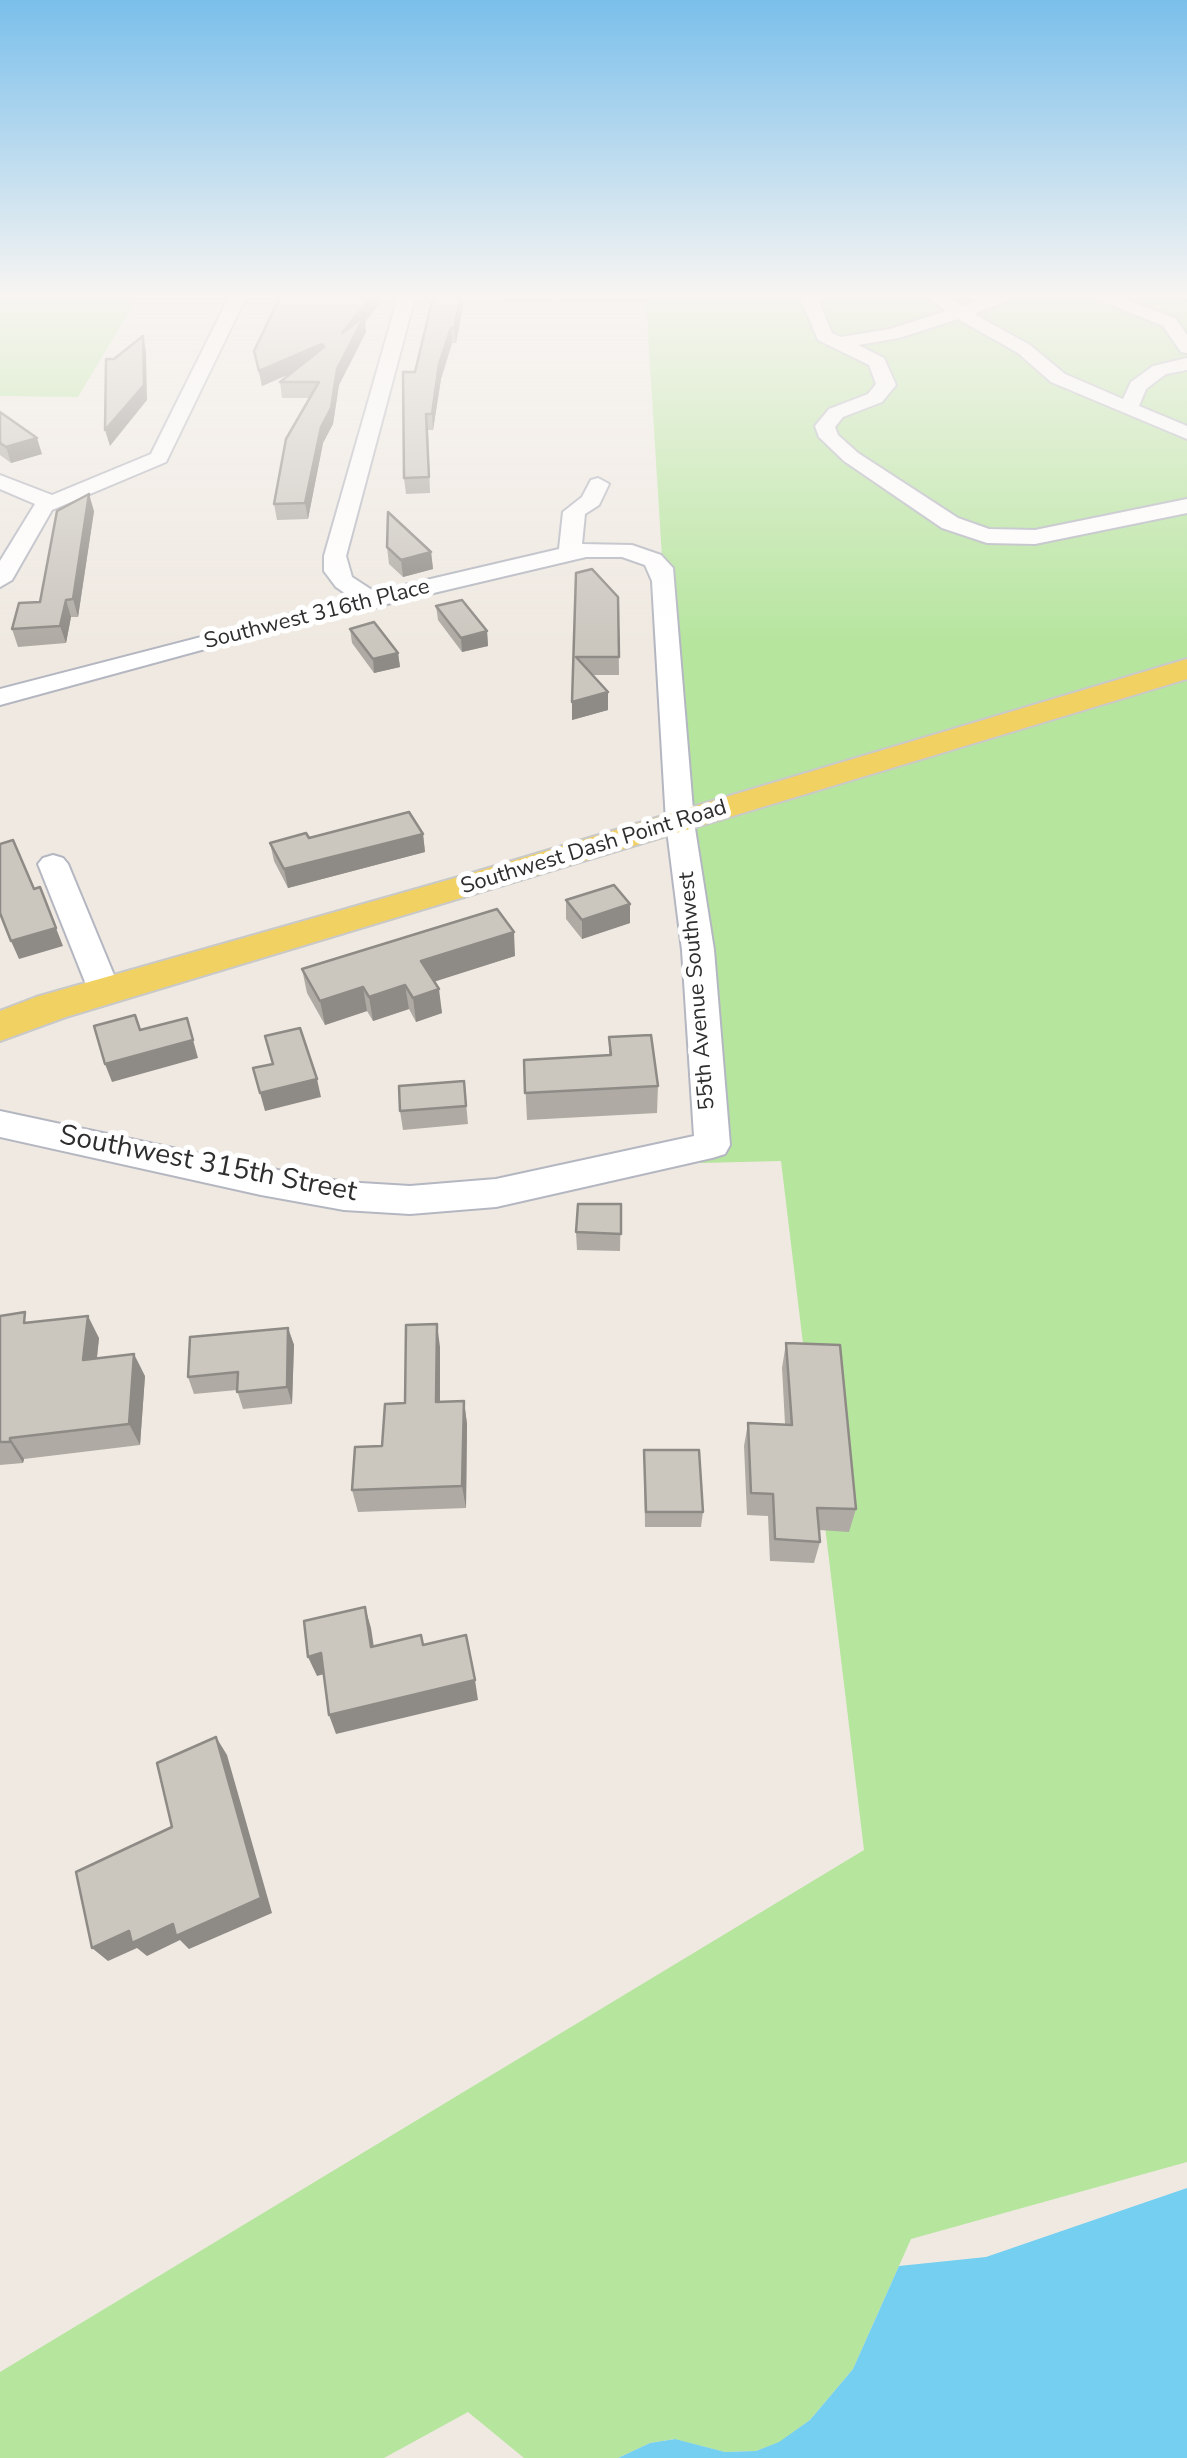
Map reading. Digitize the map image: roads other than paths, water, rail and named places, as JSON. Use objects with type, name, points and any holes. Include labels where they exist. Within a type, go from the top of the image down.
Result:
[{"type":"main road","name":"Southwest Dash Point Road","points":[[0,1027],[105,992],[1187,669]]},
{"type":"street","points":[[0,580],[37,514],[52,502],[159,458],[182,412]]},
{"type":"street","points":[[371,600],[344,582],[336,571],[335,556],[375,412]]},
{"type":"street","points":[[839,412],[824,426],[829,437],[851,457],[968,532],[1010,539],[1034,537],[1187,506]]},
{"type":"street","points":[[1139,412],[1187,433]]},
{"type":"street","points":[[0,482],[52,502]]},
{"type":"street","points":[[570,554],[574,512],[591,500],[598,484]]},
{"type":"street","name":"Southwest 316th Place","points":[[0,697],[371,600],[570,554],[637,552]]},
{"type":"street","name":"55th Avenue Southwest","points":[[637,552],[661,568],[664,581],[680,822],[698,950],[712,1144]]},
{"type":"street","points":[[53,864],[105,992]]},
{"type":"street","name":"Southwest 315th Street","points":[[0,1124],[261,1181],[344,1196],[410,1200],[496,1194],[712,1144]]},
{"type":"water","points":[[1187,2188],[1187,2458],[618,2458],[650,2443],[675,2439],[725,2452],[756,2451],[779,2442],[810,2420],[853,2369],[899,2266],[986,2257]]}]
